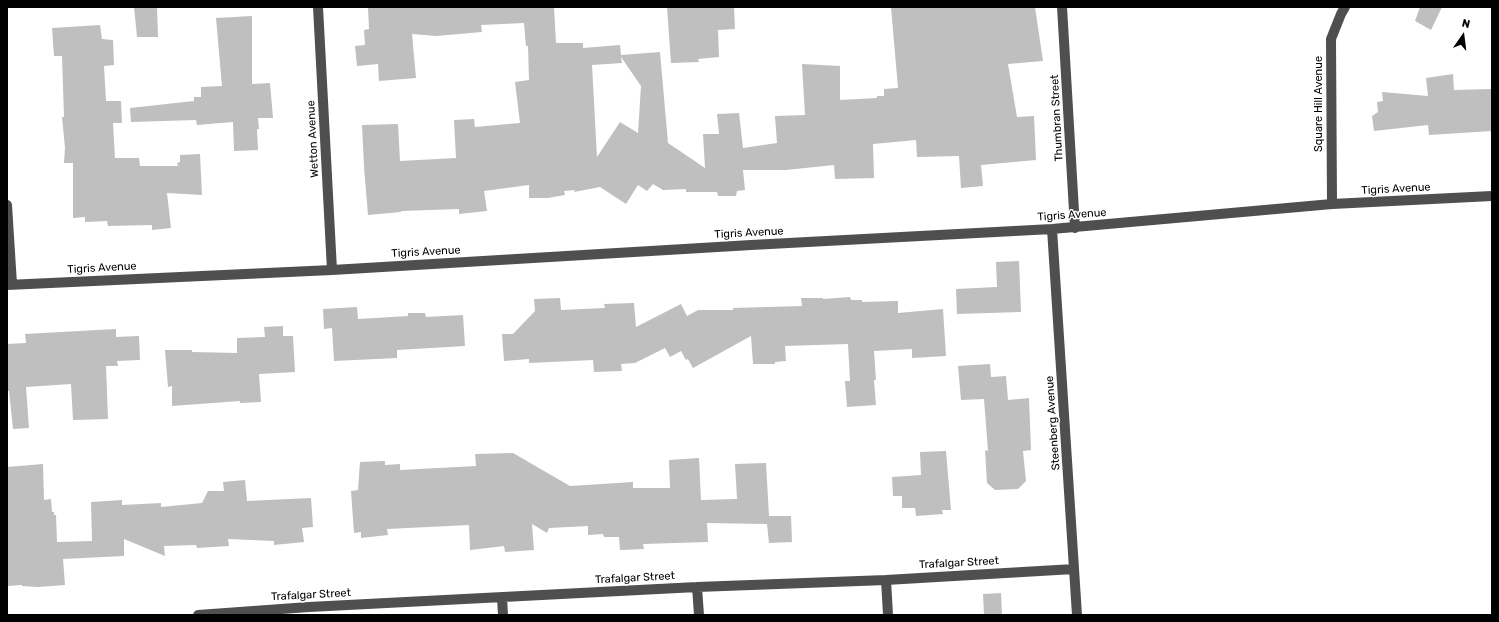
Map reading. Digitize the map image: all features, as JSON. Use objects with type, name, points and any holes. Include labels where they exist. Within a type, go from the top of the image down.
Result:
[{"type":"street","name":"Wetton Avenue","points":[[318,7],[332,270]]},
{"type":"street","name":"Thumbran Street","points":[[1062,7],[1075,228]]},
{"type":"street","name":"Square Hill Avenue","points":[[1332,204],[1331,39],[1338,20],[1345,7]]},
{"type":"street","name":"Tigris Avenue","points":[[10,284],[332,270],[751,244],[1075,228],[1332,204],[1492,196]]},
{"type":"street","points":[[7,205],[10,284]]},
{"type":"street","name":"Steenberg Avenue","points":[[1052,229],[1077,615]]},
{"type":"street","name":"Trafalgar Street","points":[[198,615],[310,611],[502,597],[697,587],[886,580],[1074,569]]},
{"type":"street","points":[[886,580],[888,615]]},
{"type":"street","points":[[697,587],[699,615]]},
{"type":"street","points":[[502,597],[503,615]]},
{"type":"building","points":[[134,7],[157,7],[158,37],[137,37]]},
{"type":"building","points":[[368,7],[554,7],[556,43],[583,43],[583,48],[620,45],[621,55],[660,52],[668,143],[705,168],[703,134],[719,134],[717,114],[739,113],[743,148],[777,143],[775,116],[805,115],[802,64],[840,66],[840,100],[877,98],[877,96],[884,96],[884,89],[898,88],[891,7],[1035,7],[1043,61],[1008,64],[1017,117],[1034,116],[1036,160],[981,165],[983,186],[961,188],[959,156],[917,157],[916,140],[873,144],[874,178],[835,179],[834,165],[786,170],[743,170],[745,190],[737,191],[736,196],[718,196],[717,192],[686,192],[686,189],[663,190],[653,184],[647,191],[638,185],[626,204],[600,187],[574,192],[575,190],[564,191],[565,195],[548,198],[529,198],[529,185],[484,191],[487,211],[459,214],[459,209],[401,211],[368,215],[362,125],[398,124],[400,161],[456,158],[454,120],[474,119],[475,127],[520,123],[515,82],[529,80],[528,46],[526,46],[524,23],[481,25],[482,32],[436,36],[412,34],[416,78],[379,81],[378,64],[357,66],[355,46],[365,45],[364,30],[369,29]],"holes":[[[621,57],[641,86],[638,133],[620,122],[597,157],[592,65],[622,63]]]},
{"type":"building","points":[[667,7],[734,7],[735,29],[718,30],[719,57],[698,59],[699,62],[671,63]]},
{"type":"building","points":[[1420,7],[1442,7],[1431,30],[1415,21]]},
{"type":"building","points":[[252,16],[252,84],[270,83],[273,118],[258,118],[258,150],[234,151],[233,122],[197,125],[196,120],[131,122],[130,108],[194,101],[194,97],[201,97],[201,87],[222,86],[216,18]]},
{"type":"building","points":[[100,25],[102,39],[113,40],[114,65],[104,66],[106,101],[121,101],[122,123],[113,123],[115,158],[139,158],[140,166],[178,166],[177,163],[180,162],[180,155],[200,154],[202,195],[167,193],[171,228],[152,230],[152,225],[108,226],[107,221],[85,222],[85,217],[73,218],[73,163],[64,163],[65,148],[62,117],[64,117],[62,56],[54,56],[52,28]]},
{"type":"building","points":[[1453,74],[1454,90],[1492,89],[1492,131],[1429,135],[1428,125],[1374,131],[1372,116],[1378,112],[1377,102],[1383,101],[1382,92],[1428,96],[1426,78]]},
{"type":"building","points":[[1019,261],[1021,312],[957,314],[956,289],[997,287],[996,262]]},
{"type":"building","points":[[850,297],[851,300],[862,300],[862,302],[898,301],[898,313],[943,309],[946,356],[912,358],[912,349],[874,351],[876,405],[847,407],[845,381],[850,381],[848,344],[785,346],[786,361],[775,362],[775,364],[753,364],[751,336],[693,368],[681,351],[670,357],[665,348],[635,363],[621,364],[622,371],[594,372],[593,360],[529,363],[529,359],[504,361],[502,334],[513,334],[535,311],[534,299],[560,298],[561,310],[605,308],[604,304],[634,303],[636,327],[681,304],[687,316],[698,310],[733,310],[733,308],[802,306],[801,298],[823,299]]},
{"type":"building","points":[[357,307],[358,319],[408,316],[408,313],[425,313],[426,317],[463,315],[465,346],[397,350],[397,358],[334,361],[332,328],[324,329],[323,309]]},
{"type":"building","points":[[283,326],[283,336],[293,336],[295,372],[259,374],[261,402],[240,403],[240,401],[172,406],[172,386],[168,387],[165,350],[237,353],[237,338],[265,337],[264,327]]},
{"type":"building","points":[[116,329],[116,337],[139,336],[140,360],[117,361],[118,366],[106,366],[108,419],[73,420],[71,384],[26,387],[29,428],[13,429],[9,391],[7,391],[7,344],[26,343],[25,334]]},
{"type":"building","points":[[990,364],[991,377],[1006,376],[1008,400],[1029,398],[1031,450],[1023,451],[1026,481],[1018,489],[995,490],[987,483],[985,450],[988,451],[984,399],[961,400],[958,366]]},
{"type":"building","points":[[946,451],[951,510],[942,510],[943,514],[916,516],[915,508],[902,508],[902,496],[893,496],[892,477],[921,475],[920,452]]},
{"type":"building","points":[[513,453],[570,486],[633,482],[633,488],[670,488],[669,460],[699,458],[701,500],[737,499],[735,464],[766,463],[769,516],[791,516],[792,542],[769,543],[767,524],[707,523],[708,542],[643,544],[644,549],[620,550],[619,537],[604,537],[603,534],[588,535],[588,526],[549,528],[547,533],[532,524],[534,550],[505,552],[504,546],[470,550],[469,525],[387,529],[388,535],[361,538],[361,532],[354,533],[351,491],[358,490],[360,462],[385,461],[385,465],[400,464],[400,470],[476,466],[475,454]]},
{"type":"building","points":[[43,464],[44,500],[51,499],[52,512],[56,515],[57,542],[92,541],[91,502],[122,500],[122,505],[161,503],[161,507],[202,503],[208,491],[224,491],[223,482],[245,480],[247,501],[311,498],[313,527],[302,528],[304,542],[274,545],[274,541],[228,539],[229,546],[197,548],[196,545],[164,546],[165,556],[124,539],[124,556],[63,559],[65,585],[38,587],[22,585],[7,586],[7,467]]},
{"type":"building","points":[[1001,593],[1002,615],[984,615],[983,594]]}]
